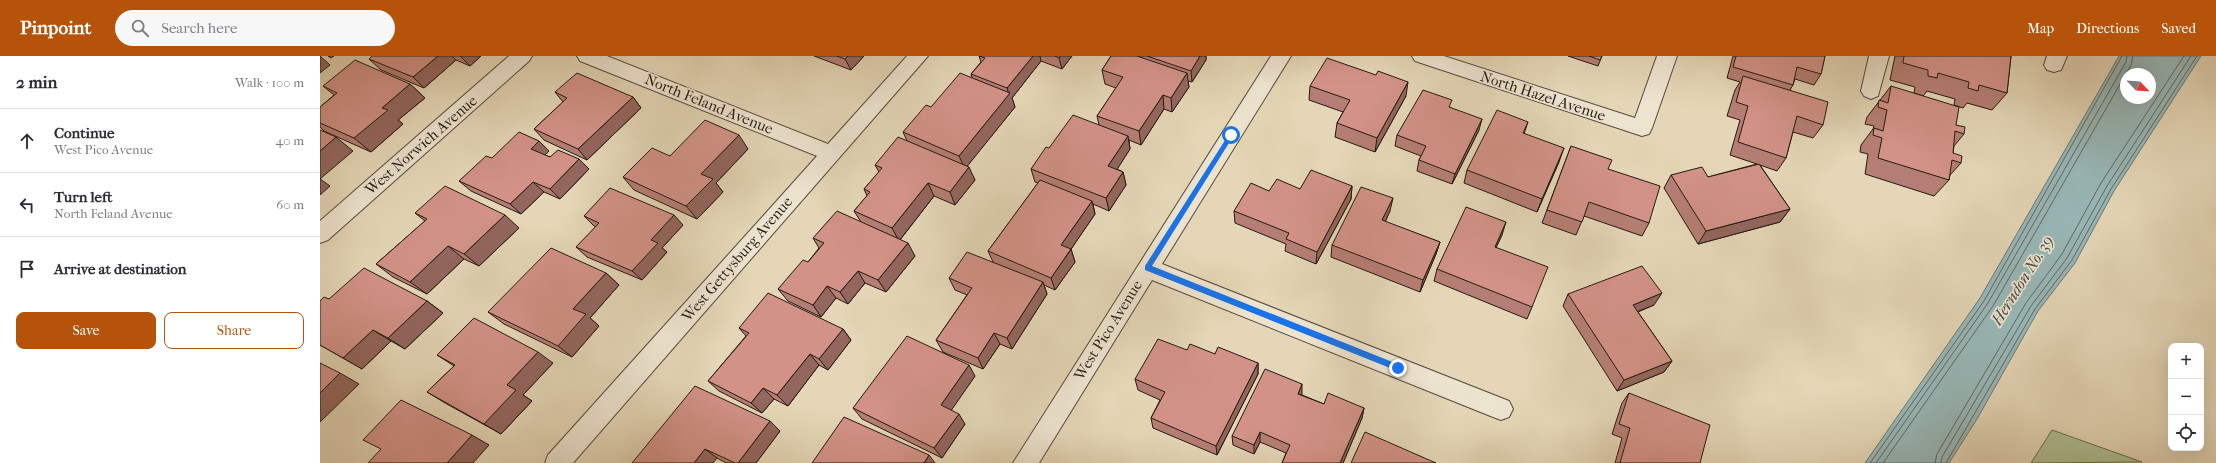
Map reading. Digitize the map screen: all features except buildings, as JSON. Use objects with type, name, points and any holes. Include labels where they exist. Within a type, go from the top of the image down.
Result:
[{"type":"street","name":"West Norwich Avenue","points":[[320,234],[522,56]]},
{"type":"street","name":"North Feland Avenue","points":[[587,56],[830,153]]},
{"type":"street","name":"West Gettysburg Avenue","points":[[557,463],[830,153],[918,56]]},
{"type":"street","name":"West Pico Avenue","points":[[1025,463],[1282,56]]},
{"type":"street","name":"North Hazel Avenue","points":[[1422,56],[1642,128],[1667,56]]},
{"type":"street","points":[[1871,91],[1879,56]]},
{"type":"street","points":[[1148,268],[1501,409]]},
{"type":"green space","points":[[2052,430],[2142,462],[2031,463]]},
{"type":"water","name":"Herndon No. 39","points":[[2119,56],[2201,56],[2114,191],[2075,263],[2038,311],[1977,419],[1949,463],[1865,463],[1980,298]]},
{"type":"route","points":[[1231,135],[1148,268],[1398,368]]}]
